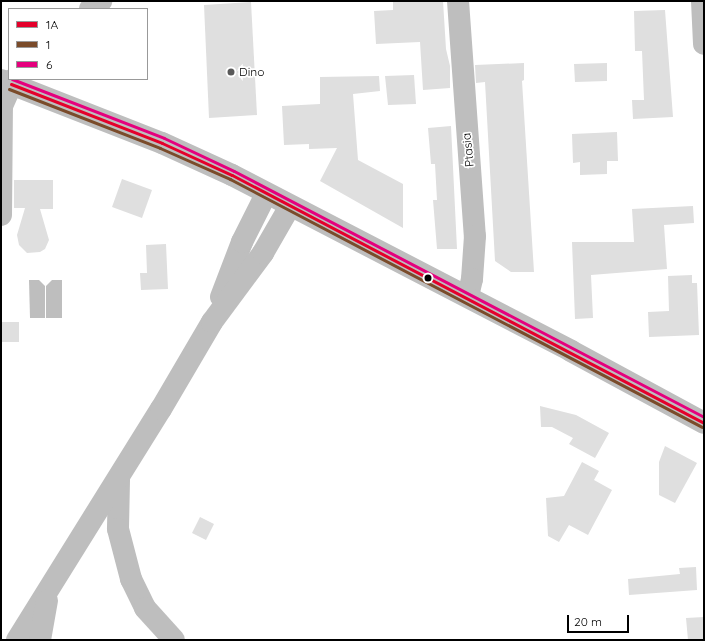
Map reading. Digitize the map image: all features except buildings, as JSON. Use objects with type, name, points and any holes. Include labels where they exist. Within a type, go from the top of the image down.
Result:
[{"type":"street","points":[[91,8],[101,1]]},
{"type":"street","name":"Ptasia","points":[[458,1],[475,230],[475,259],[468,297]]},
{"type":"street","points":[[702,1],[704,44]]},
{"type":"street","points":[[1,215],[2,106],[9,81],[188,154],[468,297],[704,423]]},
{"type":"street","points":[[212,322],[242,242],[266,194]]},
{"type":"street","points":[[27,636],[50,588],[212,322],[262,253],[290,206]]},
{"type":"street","points":[[119,477],[117,511],[121,546],[131,579],[145,608],[152,640]]},
{"type":"street","points":[[145,608],[174,640]]},
{"type":"shaded area","points":[[29,280],[39,280],[45,286],[45,318],[30,318]]},
{"type":"shaded area","points":[[52,280],[62,280],[62,318],[46,318],[46,286]]},
{"type":"transit line","name":"6","points":[[15,80],[164,138],[234,171],[704,417]]},
{"type":"transit line","name":"1A","points":[[11,84],[162,143],[232,175],[704,423]]},
{"type":"transit line","name":"1","points":[[9,89],[160,148],[230,179],[702,427]]},
{"type":"place","name":"Dino","points":[[231,72]]}]
